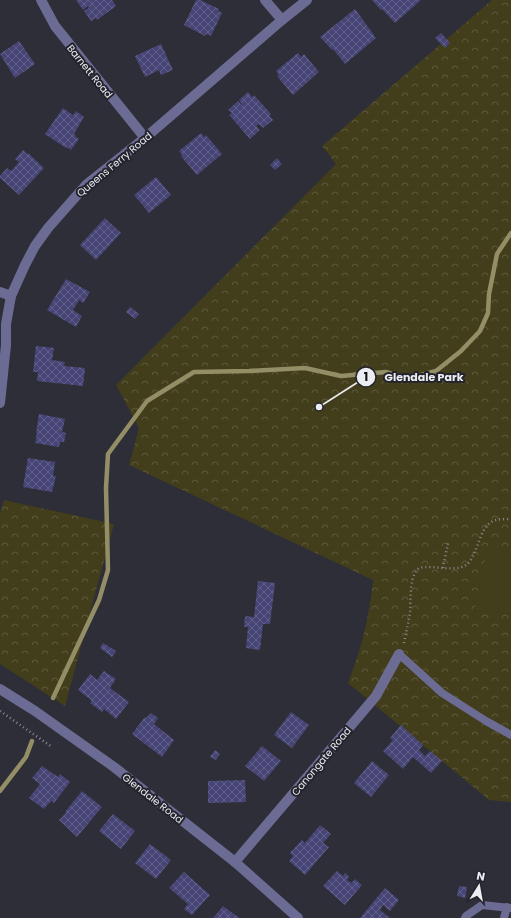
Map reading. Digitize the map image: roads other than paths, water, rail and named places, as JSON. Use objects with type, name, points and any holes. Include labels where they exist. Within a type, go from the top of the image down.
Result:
[{"type":"street","name":"Barnett Road","points":[[40,0],[55,26],[145,138]]},
{"type":"street","points":[[265,0],[282,20]]},
{"type":"street","name":"Queens Ferry Road","points":[[0,403],[6,345],[6,324],[11,296],[35,246],[48,228],[62,210],[86,185],[145,138],[307,0]]},
{"type":"street","points":[[0,292],[11,296]]},
{"type":"street","name":"Canongate Road","points":[[235,862],[376,696],[400,654]]},
{"type":"street","name":"Glendale Road","points":[[0,689],[35,711],[114,768],[235,862],[298,918]]},
{"type":"lane","points":[[400,654],[442,693],[511,735]]},
{"type":"lane","points":[[465,918],[482,905],[509,908],[504,918]]},
{"type":"waterway","points":[[53,698],[99,600],[108,570],[106,488],[108,454],[147,401],[194,372],[305,368],[341,376],[386,372],[407,379],[436,371],[461,351],[480,331],[488,313],[489,294],[497,254],[511,233]]},
{"type":"waterway","points":[[0,791],[26,757],[32,741]]},
{"type":"place","name":"Glendale Park","points":[[319,407]]}]
